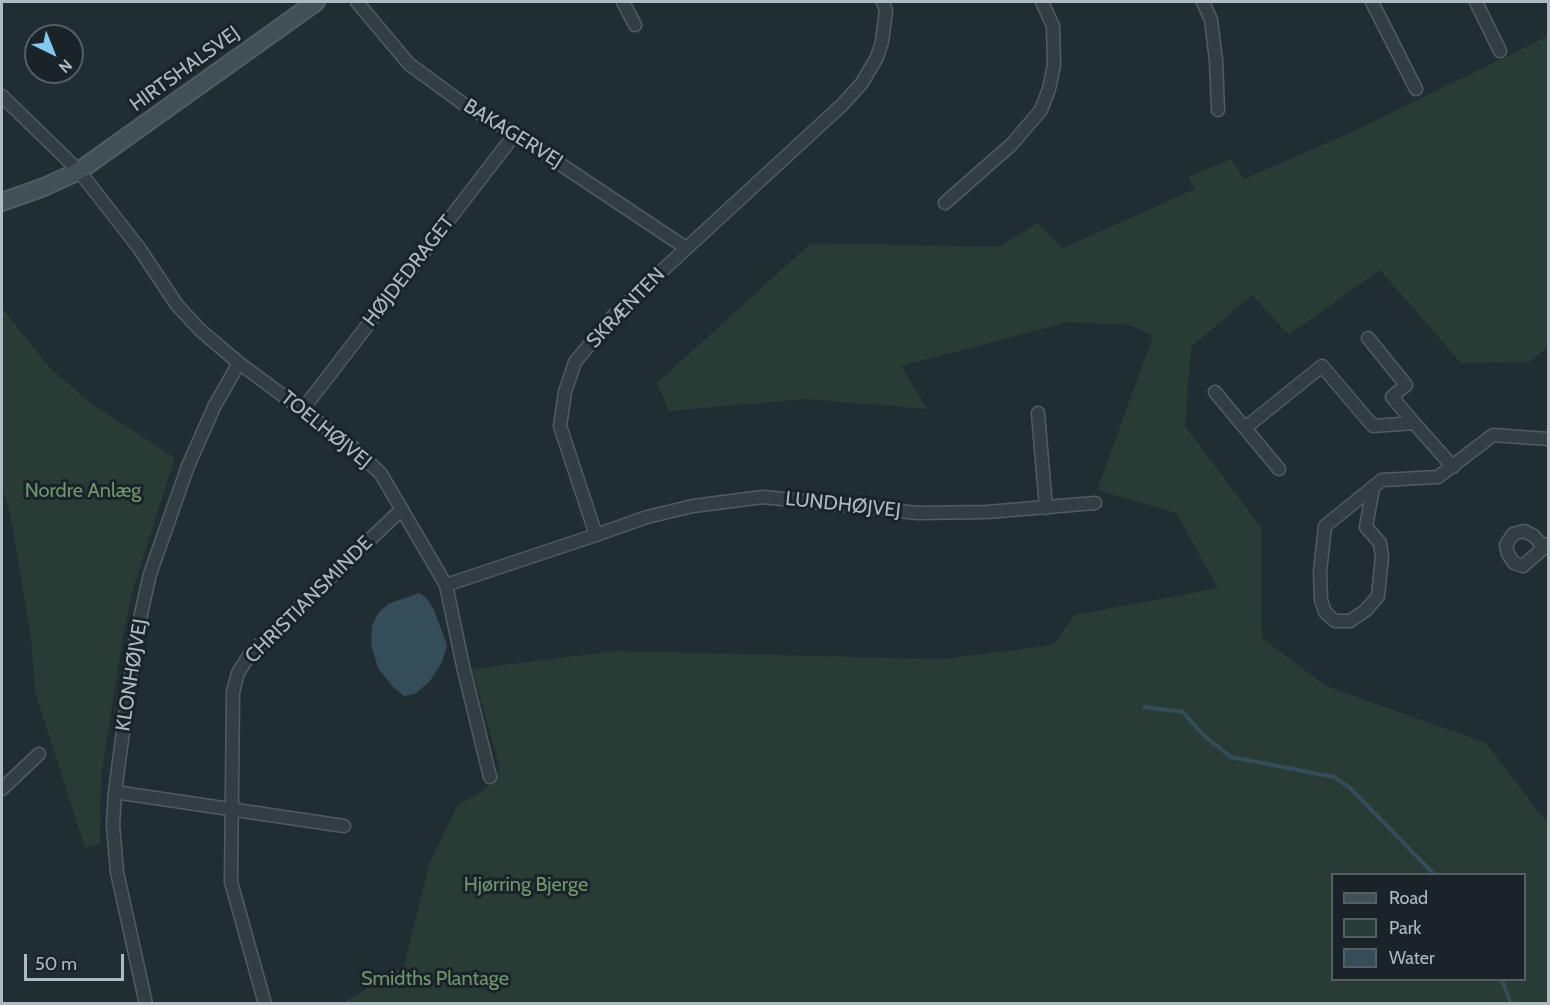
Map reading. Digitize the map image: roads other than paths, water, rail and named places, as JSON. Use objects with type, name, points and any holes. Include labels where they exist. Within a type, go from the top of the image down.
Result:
[{"type":"street","name":"HIRTSHALSVEJ","points":[[2,202],[79,171],[315,2]]},
{"type":"street","name":"BAKAGERVEJ","points":[[357,2],[409,64],[465,105],[515,134],[686,248]]},
{"type":"street","points":[[623,2],[636,25]]},
{"type":"street","name":"SKRÆNTEN","points":[[596,535],[560,426],[565,392],[575,362],[614,315],[843,104],[862,83],[877,57],[882,42],[886,11],[884,2]]},
{"type":"street","points":[[945,203],[1012,144],[1041,110],[1049,89],[1054,65],[1053,26],[1042,2]]},
{"type":"street","points":[[1203,2],[1211,20],[1216,60],[1218,110]]},
{"type":"street","points":[[1372,2],[1416,89]]},
{"type":"street","points":[[1476,2],[1500,51]]},
{"type":"street","name":"TOELHØJVEJ","points":[[2,96],[79,171],[139,248],[177,305],[201,330],[239,363],[355,449],[381,474],[446,585],[490,777]]},
{"type":"street","name":"HØJDEDRAGET","points":[[303,409],[515,134]]},
{"type":"street","points":[[1368,339],[1406,385],[1392,396],[1453,467]]},
{"type":"street","name":"KLONHØJVEJ","points":[[146,1004],[117,873],[114,825],[115,792],[135,641],[150,574],[188,466],[214,407],[239,363]]},
{"type":"street","points":[[1245,428],[1322,366],[1373,426],[1414,423]]},
{"type":"street","points":[[1215,392],[1280,469]]},
{"type":"street","points":[[1038,413],[1046,508]]},
{"type":"street","points":[[1373,488],[1366,527],[1380,543],[1382,557],[1378,596],[1366,610],[1350,621],[1335,621],[1325,612],[1321,600],[1320,573],[1325,526],[1382,480],[1438,477],[1493,435],[1548,439]]},
{"type":"street","name":"LUNDHØJVEJ","points":[[596,535],[647,517],[693,506],[763,497],[918,513],[987,512],[1095,502]]},
{"type":"street","name":"CHRISTIANSMINDE","points":[[265,1004],[231,882],[234,692],[238,673],[250,654],[402,509]]},
{"type":"street","points":[[446,585],[596,535]]},
{"type":"street","points":[[2,789],[39,754]]},
{"type":"street","points":[[115,792],[344,826]]},
{"type":"water","points":[[419,593],[427,598],[434,610],[447,645],[442,662],[430,681],[415,694],[404,696],[393,687],[378,668],[371,644],[372,626],[378,613],[388,604]]},
{"type":"waterway","points":[[1144,707],[1183,712],[1204,736],[1231,757],[1334,777],[1350,788],[1433,873]]},
{"type":"waterway","points":[[1502,981],[1511,1004]]},
{"type":"park label","name":"Nordre Anlæg","points":[[83,491]]},
{"type":"park label","name":"Hjørring Bjerge","points":[[526,885]]},
{"type":"park label","name":"Smidths Plantage","points":[[435,979]]}]
